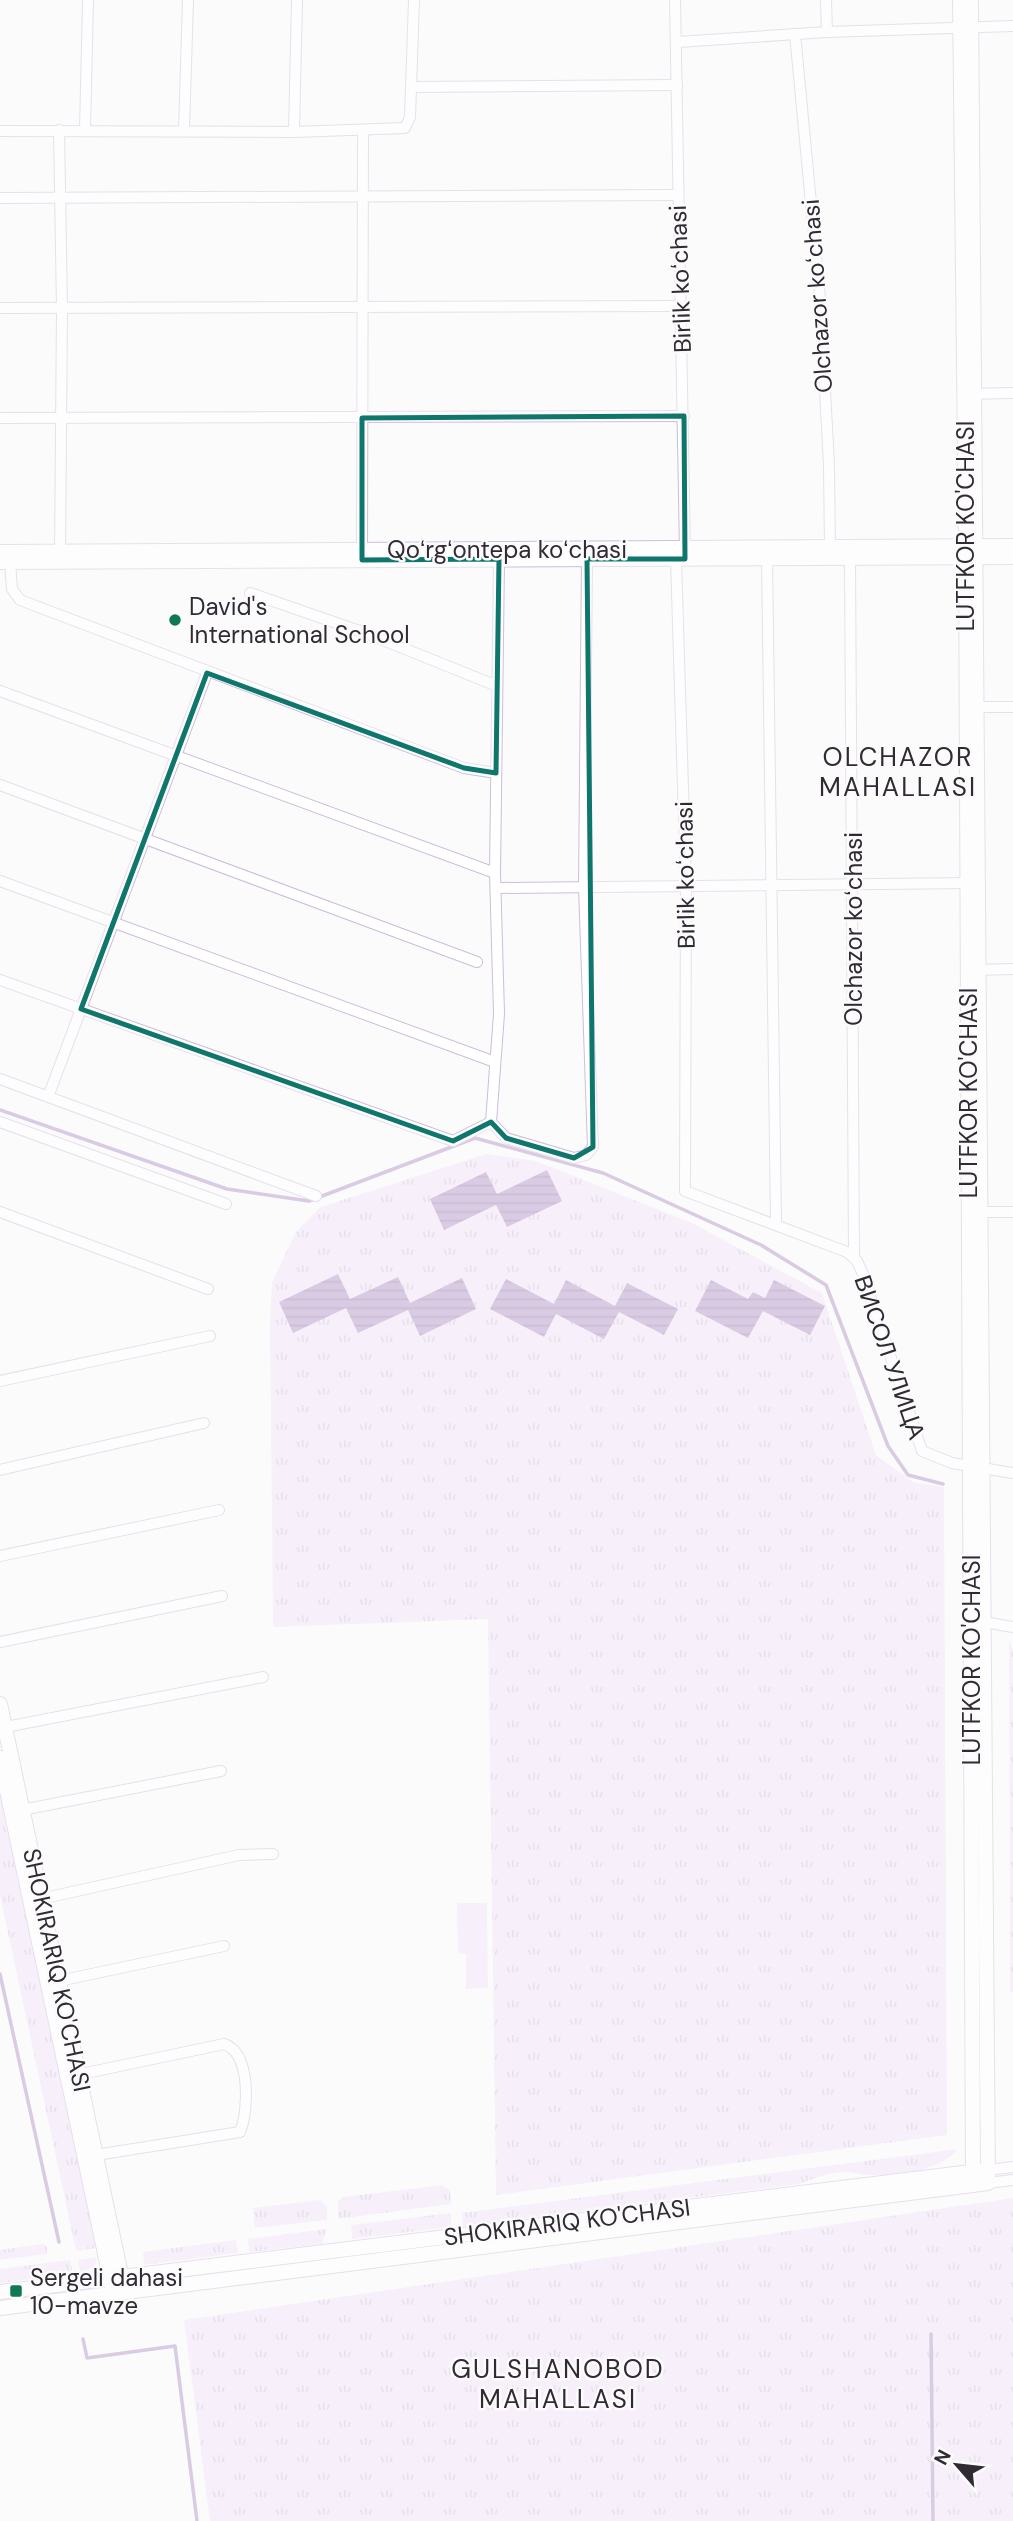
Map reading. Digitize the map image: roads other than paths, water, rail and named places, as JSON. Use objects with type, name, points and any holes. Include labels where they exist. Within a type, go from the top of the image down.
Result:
[{"type":"main road","name":"LUTFKOR KO'CHASI","points":[[960,0],[966,27]]},
{"type":"main road","name":"LUTFKOR KO'CHASI","points":[[971,0],[966,27],[980,2178]]},
{"type":"main road","name":"Qoʻrgʻontepa koʻchasi","points":[[362,555],[499,559],[682,555],[767,558],[830,552],[850,558],[971,552],[1013,546]]},
{"type":"main road","name":"Qoʻrgʻontepa koʻchasi","points":[[3,558],[830,552],[971,552],[1013,557]]},
{"type":"main road","name":"LUTFKOR KO'CHASI","points":[[976,1467],[984,1622],[980,2178]]},
{"type":"main road","name":"SHOKIRARIQ KO'CHASI","points":[[0,1704],[17,1811],[117,2285]]},
{"type":"main road","name":"SHOKIRARIQ KO'CHASI","points":[[0,1758],[17,1811]]},
{"type":"main road","name":"SHOKIRARIQ KO'CHASI","points":[[0,2292],[117,2285],[980,2178]]},
{"type":"main road","name":"SHOKIRARIQ KO'CHASI","points":[[0,2308],[117,2285]]},
{"type":"street","points":[[85,130],[88,0]]},
{"type":"street","points":[[184,130],[188,0]]},
{"type":"street","points":[[294,132],[297,0]]},
{"type":"street","points":[[0,131],[294,132],[405,128],[410,117],[414,0]]},
{"type":"street","name":"Birlik koʻchasi","points":[[675,0],[684,416],[682,555],[686,886],[685,1191]]},
{"type":"street","points":[[826,0],[827,32]]},
{"type":"street","points":[[678,42],[827,32],[1013,26]]},
{"type":"street","name":"Olchazor koʻchasi","points":[[795,34],[820,298],[830,552]]},
{"type":"street","points":[[411,87],[677,85]]},
{"type":"street","points":[[59,130],[62,308],[60,556]]},
{"type":"street","points":[[362,555],[363,130]]},
{"type":"street","points":[[0,198],[678,195]]},
{"type":"street","points":[[0,308],[681,306]]},
{"type":"street","points":[[970,394],[1013,393]]},
{"type":"street","points":[[0,418],[684,416]]},
{"type":"street","points":[[3,558],[12,589],[20,600],[464,768],[496,773]]},
{"type":"street","points":[[767,558],[769,884],[776,1223]]},
{"type":"street","name":"Olchazor koʻchasi","points":[[850,558],[854,883],[854,1258]]},
{"type":"street","points":[[499,559],[495,873],[498,888],[499,1014],[491,1122],[506,1138],[575,1158],[586,1155],[593,1147],[584,887],[587,559]]},
{"type":"street","points":[[250,593],[368,634],[497,686]]},
{"type":"street","points":[[48,1097],[207,673]]},
{"type":"street","points":[[0,691],[495,873]]},
{"type":"street","points":[[972,707],[1013,707]]},
{"type":"street","points":[[0,785],[477,962]]},
{"type":"street","points":[[0,881],[495,1062]]},
{"type":"street","points":[[498,888],[973,883]]},
{"type":"street","points":[[974,970],[1013,970]]},
{"type":"street","points":[[0,981],[453,1141],[491,1122]]},
{"type":"street","points":[[0,1079],[316,1196]]},
{"type":"street","points":[[0,1122],[226,1204]]},
{"type":"street","name":"ВИСОЛ УЛИЦА","points":[[685,1191],[841,1248],[854,1258],[863,1274],[919,1446],[932,1456],[1013,1474]]},
{"type":"street","points":[[0,1212],[208,1289]]},
{"type":"street","points":[[975,1212],[1013,1212]]},
{"type":"street","points":[[0,1381],[210,1336]]},
{"type":"street","points":[[0,1470],[204,1423]]},
{"type":"street","points":[[0,1556],[219,1510]]},
{"type":"street","points":[[0,1642],[222,1596]]},
{"type":"street","points":[[984,1622],[1013,1627]]},
{"type":"street","points":[[2,1727],[263,1677]]},
{"type":"street","points":[[17,1811],[221,1771]]},
{"type":"street","points":[[36,1900],[239,1855],[273,1854]]},
{"type":"street","points":[[53,1982],[225,1946]]},
{"type":"street","points":[[73,2076],[224,2045],[235,2050],[240,2058],[244,2112],[240,2132],[90,2156]]},
{"type":"street","name":"SHOKIRARIQ KO'CHASI","points":[[980,2178],[1013,2167]]},
{"type":"street","name":"SHOKIRARIQ KO'CHASI","points":[[980,2178],[1013,2180]]},
{"type":"waterway","points":[[0,1110],[227,1189],[309,1201],[475,1138],[603,1173],[761,1245],[826,1285],[888,1446],[908,1475],[943,1484]]},
{"type":"waterway","points":[[0,1974],[59,2242]]},
{"type":"waterway","points":[[931,2334],[933,2521]]},
{"type":"waterway","points":[[83,2339],[87,2358],[175,2346],[197,2521]]},
{"type":"place","name":"David's International School","points":[[175,620]]},
{"type":"place","name":"Sergeli dahasi 10-mavze","points":[[16,2291]]},
{"type":"district","name":"OLCHAZOR MAHALLASI","points":[[898,772]]},
{"type":"district","name":"GULSHANOBOD MAHALLASI","points":[[558,2384]]}]
